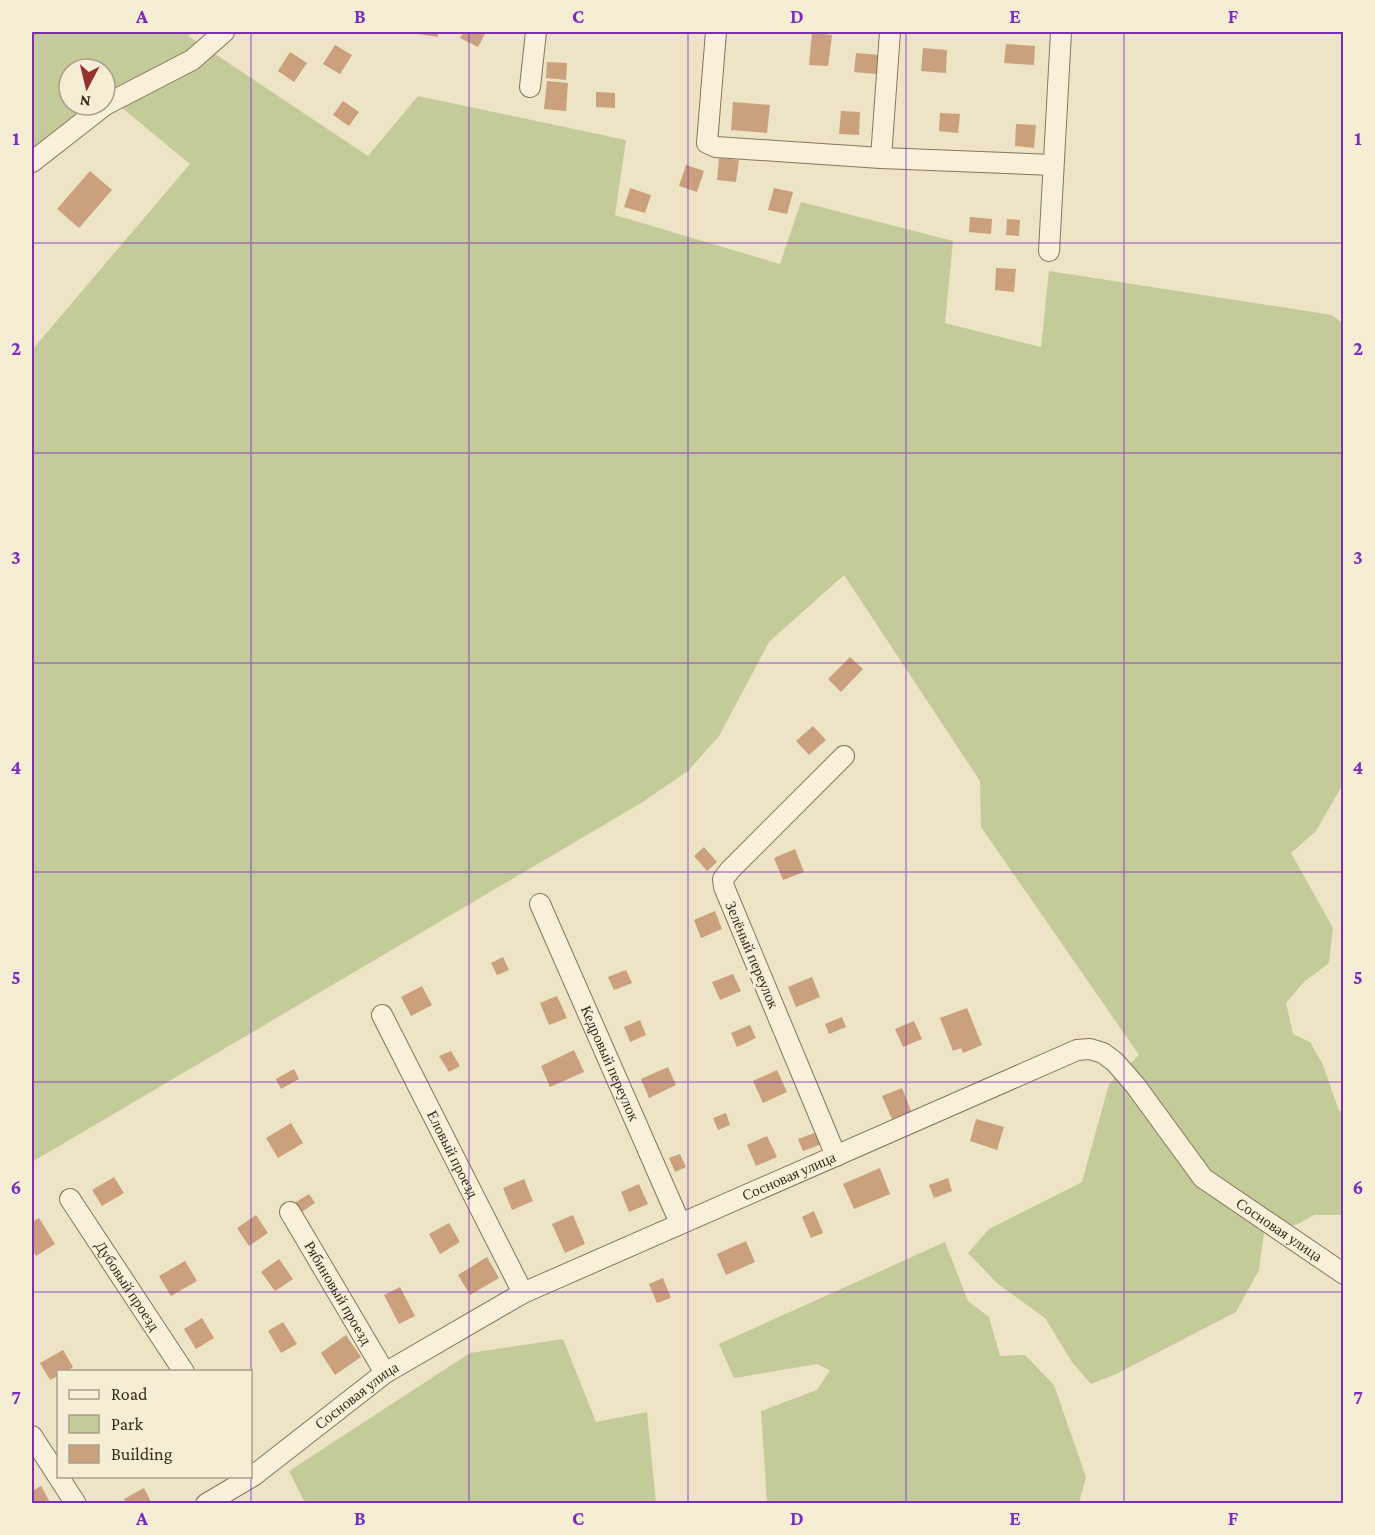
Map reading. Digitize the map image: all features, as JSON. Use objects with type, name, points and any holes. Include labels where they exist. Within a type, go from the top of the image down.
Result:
[{"type":"street","points":[[117,99],[192,60],[224,32]]},
{"type":"street","points":[[530,87],[536,32]]},
{"type":"street","points":[[716,32],[707,143],[716,147],[881,158],[1053,165]]},
{"type":"street","points":[[881,158],[890,32]]},
{"type":"street","points":[[1049,250],[1061,32]]},
{"type":"street","points":[[32,162],[90,117]]},
{"type":"street","name":"Зелёный переулок","points":[[837,1156],[724,887],[723,879],[729,870],[844,756]]},
{"type":"street","name":"Кедровый переулок","points":[[540,904],[681,1223]]},
{"type":"street","name":"Еловый проезд","points":[[382,1015],[523,1293]]},
{"type":"street","name":"Сосновая улица","points":[[252,1474],[385,1373],[523,1293],[1077,1050],[1090,1049],[1103,1053],[1115,1062],[1135,1085],[1203,1178],[1344,1274]]},
{"type":"street","name":"Дубовый проезд","points":[[70,1199],[183,1370]]},
{"type":"street","name":"Рябиновый проезд","points":[[290,1212],[385,1373]]},
{"type":"street","points":[[32,1436],[57,1474]]},
{"type":"street","points":[[60,1478],[76,1503]]},
{"type":"street","name":"Сосновая улица","points":[[206,1503],[246,1478]]},
{"type":"green space","points":[[32,32],[193,32],[188,36],[368,156],[418,96],[626,140],[615,215],[780,264],[801,202],[953,241],[945,323],[1041,347],[1049,271],[1332,315],[1343,324],[1343,784],[1316,831],[1291,853],[1333,928],[1329,963],[1304,982],[1286,1003],[1293,1034],[1310,1042],[1323,1065],[1339,1111],[1343,1110],[1343,1215],[1314,1215],[1298,1224],[1264,1232],[1259,1270],[1236,1312],[1116,1374],[1091,1384],[1072,1362],[1045,1318],[998,1284],[968,1253],[989,1229],[1082,1182],[1109,1084],[1139,1055],[981,827],[980,781],[844,575],[769,642],[719,736],[688,771],[641,803],[32,1162],[32,350],[190,164],[117,104],[117,57],[57,57],[57,117],[74,117],[32,149]]},
{"type":"green space","points":[[945,1242],[968,1301],[989,1317],[1000,1356],[1025,1355],[1054,1385],[1086,1477],[1079,1503],[767,1503],[761,1411],[817,1390],[830,1370],[817,1364],[734,1378],[719,1344]]},
{"type":"green space","points":[[563,1339],[596,1422],[647,1412],[656,1503],[305,1503],[289,1471],[470,1353]]},
{"type":"building","points":[[419,32],[438,32],[438,37],[418,34]]},
{"type":"building","points":[[464,32],[486,32],[478,47],[460,38]]},
{"type":"building","points":[[812,33],[832,35],[828,66],[809,65]]},
{"type":"building","points":[[1006,44],[1035,46],[1034,65],[1004,63]]},
{"type":"building","points":[[335,45],[352,55],[340,74],[323,64]]},
{"type":"building","points":[[923,48],[947,50],[946,73],[921,71]]},
{"type":"building","points":[[290,52],[307,63],[294,82],[278,71]]},
{"type":"building","points":[[856,53],[879,55],[877,74],[854,72]]},
{"type":"building","points":[[547,62],[567,63],[566,80],[546,78]]},
{"type":"building","points":[[547,81],[568,83],[566,111],[544,109]]},
{"type":"building","points":[[596,92],[615,93],[615,108],[596,107]]},
{"type":"building","points":[[343,101],[359,112],[349,126],[333,115]]},
{"type":"building","points":[[733,102],[770,105],[767,133],[731,130]]},
{"type":"building","points":[[841,111],[860,112],[859,135],[839,134]]},
{"type":"building","points":[[940,113],[960,114],[958,133],[939,131]]},
{"type":"building","points":[[1016,124],[1036,125],[1034,148],[1015,146]]},
{"type":"building","points":[[719,158],[739,160],[736,182],[717,180]]},
{"type":"building","points":[[686,165],[704,171],[697,192],[679,186]]},
{"type":"building","points":[[90,171],[112,190],[79,228],[57,209]]},
{"type":"building","points":[[630,188],[651,195],[645,213],[624,207]]},
{"type":"building","points":[[774,188],[793,192],[787,214],[768,210]]},
{"type":"building","points":[[970,217],[992,219],[991,234],[969,232]]},
{"type":"building","points":[[1007,219],[1020,220],[1019,236],[1006,235]]},
{"type":"building","points":[[996,268],[1016,269],[1014,292],[995,290]]},
{"type":"building","points":[[850,657],[863,669],[841,692],[828,679]]},
{"type":"building","points":[[813,726],[826,740],[809,755],[796,741]]},
{"type":"building","points":[[704,847],[717,862],[707,871],[694,856]]},
{"type":"building","points":[[795,849],[804,872],[783,880],[774,858]]},
{"type":"building","points":[[715,911],[722,929],[701,938],[694,920]]},
{"type":"building","points":[[503,957],[509,970],[497,975],[491,963]]},
{"type":"building","points":[[626,970],[632,983],[614,990],[608,977]]},
{"type":"building","points":[[733,974],[741,991],[720,1000],[712,982]]},
{"type":"building","points":[[812,977],[820,997],[796,1007],[788,987]]},
{"type":"building","points":[[422,986],[432,1005],[411,1016],[401,997]]},
{"type":"building","points":[[557,996],[567,1018],[549,1025],[540,1003]]},
{"type":"building","points":[[967,1008],[982,1045],[963,1053],[961,1048],[953,1051],[940,1018]]},
{"type":"building","points":[[842,1017],[846,1027],[829,1034],[825,1024]]},
{"type":"building","points":[[640,1020],[646,1035],[630,1042],[624,1027]]},
{"type":"building","points":[[914,1021],[922,1039],[903,1047],[895,1029]]},
{"type":"building","points":[[750,1025],[756,1038],[737,1047],[731,1033]]},
{"type":"building","points":[[574,1050],[584,1072],[550,1087],[541,1066]]},
{"type":"building","points":[[451,1051],[460,1066],[449,1072],[439,1056]]},
{"type":"building","points":[[668,1067],[676,1085],[649,1098],[641,1079]]},
{"type":"building","points":[[294,1069],[299,1079],[281,1089],[276,1079]]},
{"type":"building","points":[[777,1070],[787,1092],[763,1103],[753,1081]]},
{"type":"building","points":[[902,1088],[911,1111],[892,1119],[882,1096]]},
{"type":"building","points":[[726,1113],[730,1125],[718,1130],[713,1118]]},
{"type":"building","points":[[976,1119],[1004,1127],[997,1150],[970,1141]]},
{"type":"building","points":[[291,1123],[303,1143],[278,1158],[266,1138]]},
{"type":"building","points":[[817,1132],[822,1144],[803,1151],[798,1139]]},
{"type":"building","points":[[767,1136],[777,1157],[756,1166],[747,1145]]},
{"type":"building","points":[[680,1154],[686,1167],[675,1172],[669,1158]]},
{"type":"building","points":[[880,1168],[890,1194],[854,1209],[843,1184]]},
{"type":"building","points":[[114,1177],[124,1193],[102,1206],[92,1190]]},
{"type":"building","points":[[948,1178],[952,1191],[934,1198],[929,1185]]},
{"type":"building","points":[[524,1179],[533,1201],[512,1210],[503,1188]]},
{"type":"building","points":[[639,1184],[648,1204],[629,1212],[621,1192]]},
{"type":"building","points":[[309,1194],[315,1203],[300,1213],[293,1204]]},
{"type":"building","points":[[814,1211],[823,1233],[811,1238],[802,1217]]},
{"type":"building","points":[[256,1215],[268,1233],[249,1246],[237,1228]]},
{"type":"building","points":[[573,1215],[585,1244],[565,1253],[552,1224]]},
{"type":"building","points":[[39,1218],[55,1244],[36,1256],[32,1249],[32,1222]]},
{"type":"building","points":[[449,1223],[460,1242],[440,1254],[429,1234]]},
{"type":"building","points":[[746,1241],[755,1262],[726,1275],[717,1254]]},
{"type":"building","points":[[487,1257],[499,1278],[470,1295],[458,1275]]},
{"type":"building","points":[[279,1259],[293,1279],[275,1291],[261,1272]]},
{"type":"building","points":[[185,1261],[197,1281],[171,1296],[159,1276]]},
{"type":"building","points":[[663,1278],[671,1298],[657,1303],[649,1284]]},
{"type":"building","points":[[400,1287],[415,1316],[399,1324],[384,1295]]},
{"type":"building","points":[[202,1318],[214,1338],[196,1349],[184,1329]]},
{"type":"building","points":[[283,1322],[297,1344],[281,1353],[268,1331]]},
{"type":"building","points":[[346,1335],[361,1357],[335,1375],[321,1353]]},
{"type":"building","points":[[63,1350],[73,1367],[69,1370],[57,1370],[57,1376],[50,1380],[40,1363]]},
{"type":"building","points":[[41,1486],[51,1504],[32,1504],[32,1491]]},
{"type":"building","points":[[144,1488],[152,1504],[127,1504],[124,1499]]}]
